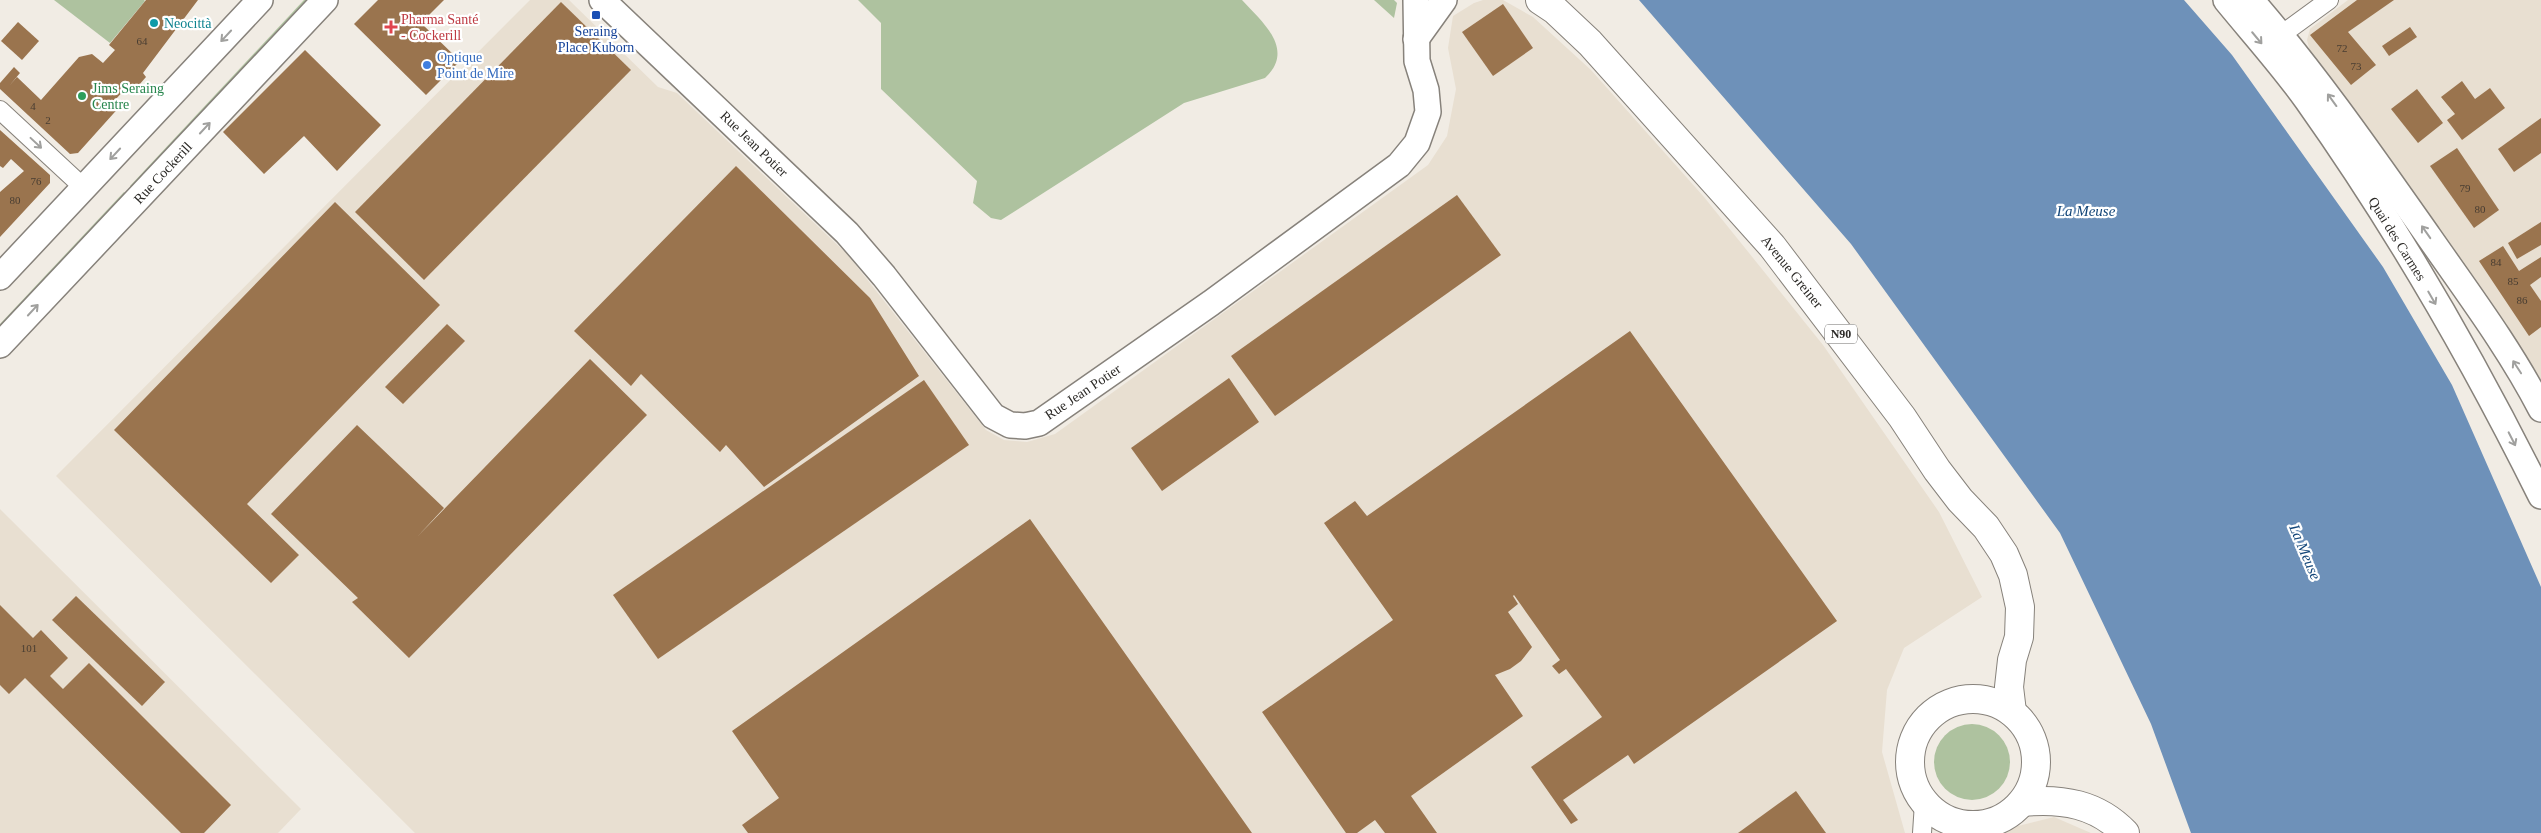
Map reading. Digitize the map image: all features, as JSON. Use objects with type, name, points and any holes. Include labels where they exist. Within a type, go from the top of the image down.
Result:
[{"type":"main road","points":[[0,277],[260,0]]},
{"type":"main road","name":"Rue Cockerill","points":[[0,346],[325,0]]},
{"type":"main road","name":"Rue Jean Potier","points":[[602,0],[847,233],[884,276],[993,416],[1010,425],[1025,426],[1039,423],[1108,376],[1399,165],[1417,143],[1428,112],[1426,90],[1417,61],[1416,0]]},
{"type":"main road","points":[[1416,39],[1444,0]]},
{"type":"main road","name":"Avenue Greiner","points":[[1540,0],[1555,10],[1590,43],[1772,246],[1902,417],[1942,477],[1960,500],[1986,527],[2004,554],[2013,575],[2020,607],[2019,637],[2012,660],[2009,687],[2012,712]]},
{"type":"main road","name":"Quai des Carmes","points":[[2226,0],[2306,98],[2343,152],[2409,257],[2511,436],[2541,496]]},
{"type":"main road","name":"Quai des Carmes","points":[[2251,0],[2281,35],[2358,136],[2478,308],[2527,382],[2541,409]]},
{"type":"main road","name":"Avenue Greiner","points":[[1974,698],[2012,660]]},
{"type":"main road","points":[[1974,698],[2001,704],[2012,712],[2024,723],[2036,752],[2036,768],[2032,786],[2023,802],[2006,816],[1985,825],[1957,829],[1924,803],[1914,786],[1909,768],[1910,749],[1917,732],[1926,718],[1938,708],[1952,701],[1974,698]]},
{"type":"main road","points":[[2036,768],[2073,802],[2108,818],[2125,833]]},
{"type":"main road","points":[[2023,802],[2046,799],[2073,802]]},
{"type":"street","points":[[2281,35],[2329,0]]},
{"type":"street","points":[[0,110],[83,187]]},
{"type":"street","points":[[1922,833],[1924,803]]},
{"type":"shaded area","points":[[530,0],[569,0],[658,87],[677,93],[847,254],[986,430],[1004,440],[1027,442],[1055,434],[1428,165],[1447,136],[1456,89],[1448,48],[1453,16],[1474,3],[1483,0],[1503,0],[1533,17],[1591,70],[1704,197],[1823,345],[1939,512],[1982,597],[1904,648],[1887,690],[1882,752],[1905,833],[415,833],[56,476]]},
{"type":"shaded area","points":[[2348,0],[2541,0],[2541,388],[2311,55],[2307,40],[2310,29]]},
{"type":"shaded area","points":[[0,509],[301,809],[278,833],[0,833]]},
{"type":"shaded area","points":[[2054,817],[2091,833],[1998,833],[2018,826]]},
{"type":"green space","points":[[54,0],[144,0],[145,1],[110,43]]},
{"type":"green space","points":[[304,0],[312,0],[134,190],[130,186]]},
{"type":"green space","points":[[858,0],[1242,0],[1273,36],[1277,46],[1277,57],[1274,67],[1265,78],[1184,103],[1001,220],[991,218],[973,203],[977,181],[881,89],[881,23]]},
{"type":"green space","points":[[1374,0],[1394,0],[1397,3],[1394,18]]},
{"type":"green space","points":[[124,192],[128,196],[0,333],[0,324]]},
{"type":"green space","points":[[1972,724],[1986,727],[1999,735],[2007,748],[2010,762],[2007,776],[1999,789],[1986,797],[1972,800],[1958,797],[1945,789],[1937,776],[1934,762],[1937,748],[1945,735],[1958,727]]},
{"type":"water","name":"La Meuse","points":[[1639,0],[2184,0],[2232,55],[2383,267],[2452,385],[2541,587],[2541,833],[2191,833],[2151,724],[2060,533],[1851,244]]},
{"type":"building","points":[[146,0],[198,0],[143,73],[146,77],[132,93],[126,88],[116,99],[122,104],[78,153],[70,154],[0,89],[0,83],[14,67],[20,73],[9,86],[17,77],[41,100],[79,57],[92,54],[103,63],[115,50],[109,45]]},
{"type":"building","points":[[378,0],[444,0],[421,23],[460,61],[426,95],[354,24]]},
{"type":"building","points":[[2357,0],[2394,0],[2348,32],[2376,65],[2351,85],[2310,35]]},
{"type":"building","points":[[561,2],[631,70],[424,280],[355,212]]},
{"type":"building","points":[[1503,4],[1533,48],[1493,76],[1462,32]]},
{"type":"building","points":[[18,22],[39,41],[22,60],[1,41]]},
{"type":"building","points":[[2410,27],[2417,37],[2389,56],[2382,46]]},
{"type":"building","points":[[305,50],[381,125],[337,171],[304,136],[264,174],[223,132]]},
{"type":"building","points":[[2462,81],[2475,99],[2490,88],[2505,108],[2462,140],[2447,120],[2455,114],[2441,97]]},
{"type":"building","points":[[2417,89],[2443,123],[2418,143],[2391,109]]},
{"type":"building","points":[[2541,118],[2541,153],[2514,172],[2498,149]]},
{"type":"building","points":[[0,130],[50,175],[50,183],[0,237],[0,192],[24,171],[11,159],[3,168],[0,166]]},
{"type":"building","points":[[2457,148],[2499,210],[2474,228],[2430,166]]},
{"type":"building","points":[[736,166],[870,298],[919,376],[764,487],[726,445],[720,452],[641,374],[631,386],[574,331]]},
{"type":"building","points":[[1457,195],[1501,255],[1275,416],[1231,356]]},
{"type":"building","points":[[335,202],[440,305],[247,504],[299,555],[271,583],[114,430]]},
{"type":"building","points":[[2541,222],[2541,245],[2517,259],[2508,243]]},
{"type":"building","points":[[2503,246],[2519,271],[2541,257],[2541,277],[2530,285],[2541,301],[2541,327],[2529,336],[2479,261]]},
{"type":"building","points":[[447,324],[465,341],[403,404],[385,387]]},
{"type":"building","points":[[1630,331],[1837,621],[1634,764],[1628,755],[1563,800],[1578,820],[1571,824],[1531,767],[1602,717],[1566,669],[1559,674],[1552,666],[1560,660],[1514,595],[1518,604],[1508,612],[1532,647],[1521,661],[1510,669],[1495,675],[1523,716],[1411,796],[1437,833],[1385,833],[1375,820],[1357,833],[1346,833],[1262,712],[1393,620],[1324,523],[1355,501],[1367,516]]},
{"type":"building","points":[[590,359],[647,415],[409,658],[352,602],[358,598],[271,514],[357,425],[444,508],[417,537]]},
{"type":"building","points":[[1229,378],[1259,422],[1162,491],[1131,448]]},
{"type":"building","points":[[924,380],[969,445],[658,659],[613,595]]},
{"type":"building","points":[[1030,519],[1252,833],[748,833],[742,825],[779,798],[732,731]]},
{"type":"building","points":[[76,596],[165,682],[142,706],[52,620]]},
{"type":"building","points":[[0,605],[33,638],[41,630],[68,658],[50,676],[63,689],[89,663],[231,805],[204,833],[181,833],[25,678],[9,694],[0,685]]},
{"type":"building","points":[[1796,791],[1826,833],[1738,833]]},
{"type":"place","name":"Seraing Place Kuborn","points":[[596,15]]},
{"type":"place","name":"Neocittà","points":[[154,23]]},
{"type":"place","name":"Pharma Santé - Cockerill","points":[[391,27]]},
{"type":"place","name":"Optique Point de Mire","points":[[427,65]]},
{"type":"place","name":"Jims Seraing Centre","points":[[82,96]]}]
